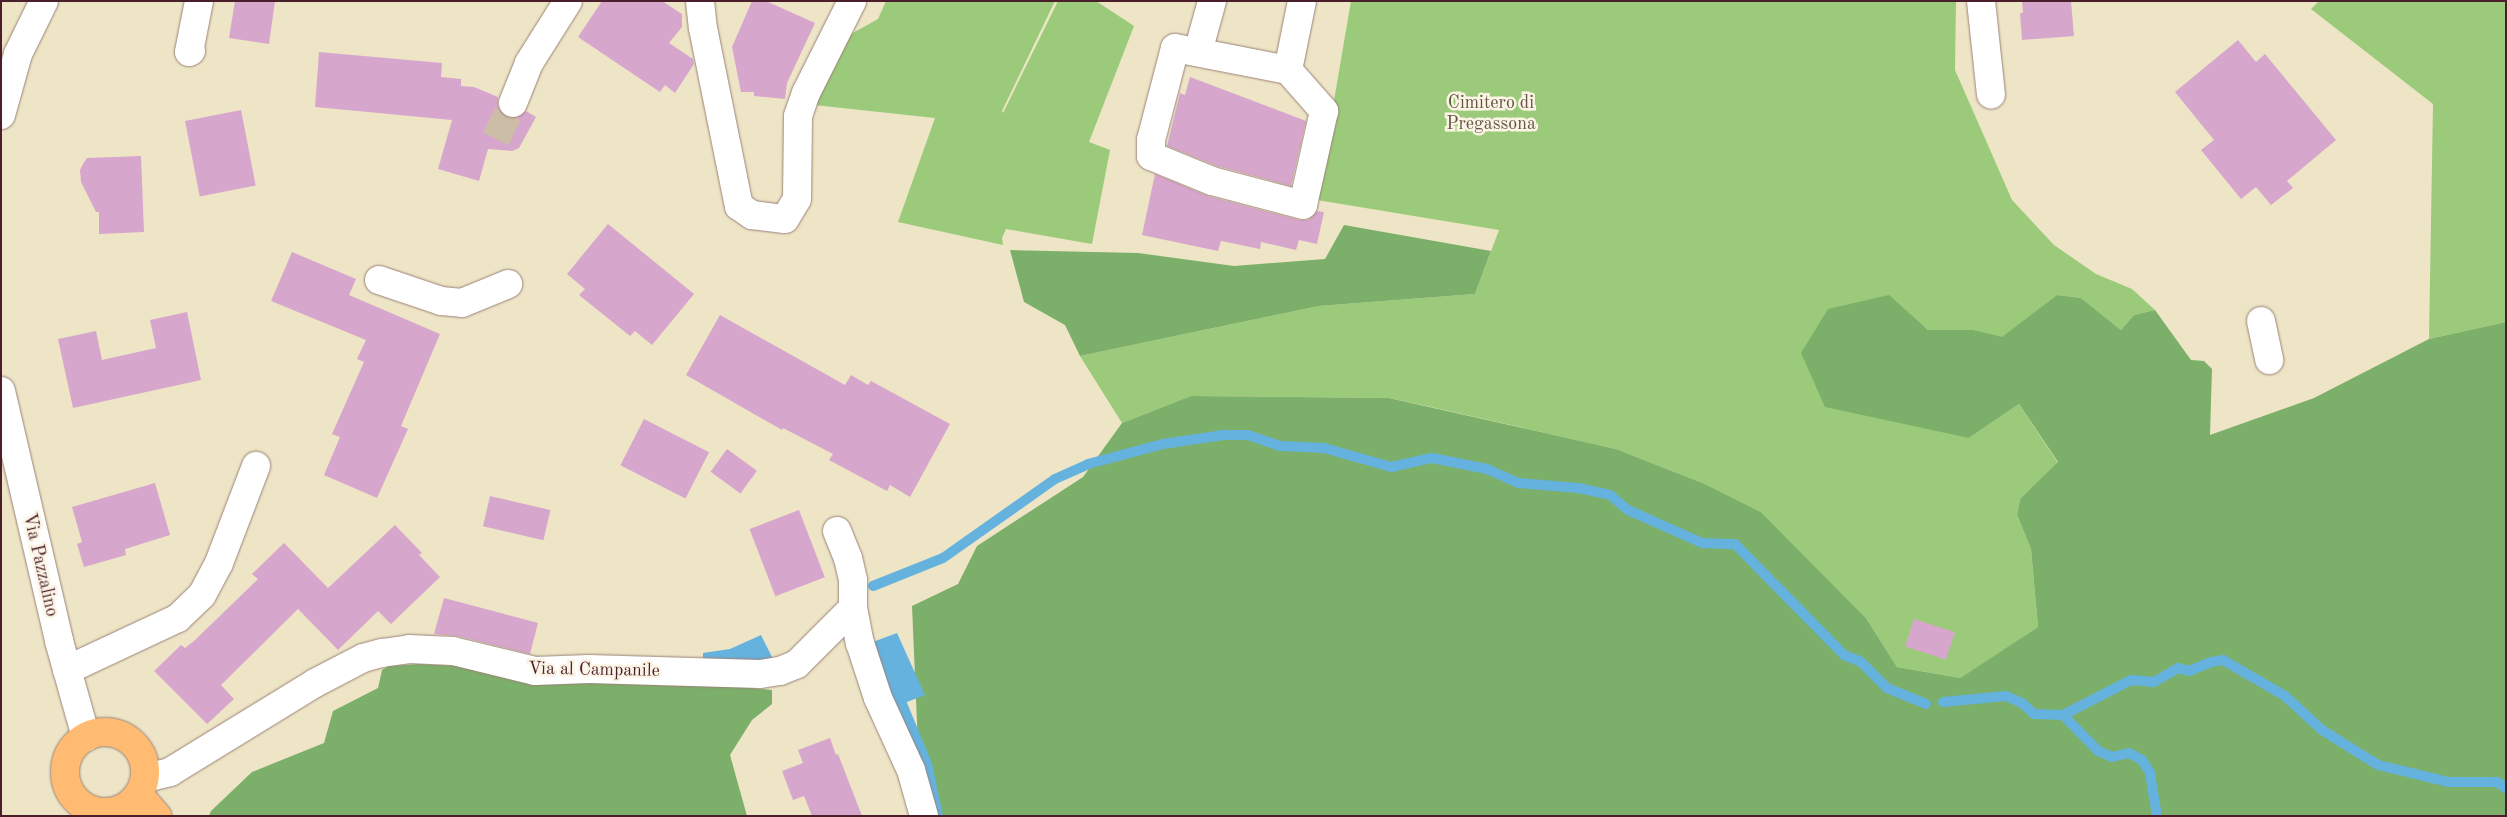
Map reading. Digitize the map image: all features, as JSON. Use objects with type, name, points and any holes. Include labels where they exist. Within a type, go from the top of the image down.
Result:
[{"type":"main road","points":[[98,732],[111,732],[123,736],[133,743],[141,754],[145,765],[142,786],[130,804],[119,810],[92,813],[74,797],[66,776],[66,764],[70,753],[86,737],[98,732]]},
{"type":"main road","points":[[142,786],[157,816]]},
{"type":"street","points":[[3,101],[10,47],[44,1]]},
{"type":"street","points":[[191,51],[188,52],[199,1]]},
{"type":"street","points":[[515,99],[537,48],[568,1]]},
{"type":"street","points":[[700,1],[703,28],[738,206],[752,215],[785,219],[797,198],[798,116],[806,93],[852,1]]},
{"type":"street","points":[[1186,50],[1288,70],[1324,111],[1303,205],[1212,181],[1151,156],[1151,140],[1186,50],[1212,1]]},
{"type":"street","points":[[1288,70],[1302,1]]},
{"type":"street","points":[[1981,1],[1991,94]]},
{"type":"street","points":[[379,280],[441,302],[462,303],[508,284]]},
{"type":"street","points":[[2260,321],[2268,360]]},
{"type":"street","name":"Via Pazzalino","points":[[1,391],[29,518],[67,670],[86,737]]},
{"type":"street","points":[[67,670],[178,618],[202,595],[219,563],[256,466]]},
{"type":"street","points":[[837,531],[848,558],[852,580],[853,608],[860,643],[878,698],[911,770],[924,816]]},
{"type":"street","name":"Via al Campanile","points":[[142,786],[170,772],[314,682],[363,658],[382,653],[409,649],[453,651],[535,671],[589,669],[760,674],[780,671],[797,664],[853,608]]},
{"type":"green space","points":[[886,1],[1055,1],[1002,111],[1003,113],[1058,1],[1096,1],[1134,26],[1089,142],[1110,150],[1092,244],[1006,229],[1002,238],[1003,245],[898,222],[935,118],[814,105],[849,35],[878,19]]},
{"type":"green space","name":"Cimitero di Pregassona","points":[[1351,1],[1956,1],[1955,70],[2012,200],[2054,245],[2096,274],[2132,289],[2155,310],[2134,315],[2121,330],[2081,298],[2057,295],[2002,338],[1974,330],[1928,330],[1888,296],[1969,438],[2019,404],[2058,463],[2020,499],[2017,515],[2031,549],[2038,627],[1960,678],[1897,667],[1866,618],[1761,512],[1705,484],[1616,449],[1422,405],[1389,398],[1191,396],[1122,423],[1080,356],[1319,306],[1475,294],[1499,230],[1317,200]]},
{"type":"green space","points":[[2319,1],[2506,1],[2506,322],[2429,339],[2433,104],[2311,9]]},
{"type":"green space","points":[[1344,225],[1491,251],[1475,294],[1319,306],[1080,356],[1065,325],[1024,302],[1010,250],[1138,253],[1234,266],[1325,259]]},
{"type":"green space","points":[[1889,295],[1928,330],[1974,330],[2002,337],[2057,295],[2081,298],[2121,330],[2134,315],[2155,310],[2191,360],[2204,361],[2212,369],[2210,435],[2314,398],[2429,339],[2506,322],[2506,816],[921,816],[912,606],[958,584],[977,546],[1083,477],[1122,423],[1191,396],[1389,398],[1616,449],[1705,484],[1761,512],[1866,618],[1897,667],[1960,678],[2038,627],[2031,549],[2017,515],[2020,499],[2058,462],[2019,404],[1969,438],[1825,407],[1801,353],[1828,309]]},
{"type":"green space","points":[[419,664],[588,672],[772,690],[772,704],[752,720],[730,755],[747,816],[209,816],[211,811],[252,772],[324,743],[333,711],[378,688],[382,670],[389,666]]},
{"type":"water","points":[[897,633],[925,695],[889,709],[870,643]]},
{"type":"water","points":[[761,635],[774,661],[703,665],[703,653],[730,649]]},
{"type":"building","points":[[235,1],[275,1],[269,44],[229,38]]},
{"type":"building","points":[[602,1],[662,1],[682,14],[682,27],[669,43],[693,59],[694,64],[675,93],[665,85],[660,92],[578,37]]},
{"type":"building","points":[[752,1],[766,1],[815,23],[787,83],[785,99],[754,96],[754,92],[741,92],[732,47]]},
{"type":"building","points":[[2022,1],[2071,1],[2074,36],[2022,40],[2020,13],[2023,13]]},
{"type":"building","points":[[2238,40],[2256,62],[2265,54],[2336,140],[2287,181],[2293,188],[2271,205],[2256,187],[2241,199],[2201,150],[2214,140],[2175,92]]},
{"type":"building","points":[[319,52],[442,63],[441,77],[461,79],[461,86],[474,87],[498,97],[498,106],[501,113],[507,117],[516,118],[526,111],[536,117],[519,148],[512,151],[488,149],[479,181],[438,169],[452,120],[315,107]]},
{"type":"building","points":[[1190,77],[1306,121],[1291,186],[1217,166],[1167,146],[1180,93],[1185,95]]},
{"type":"building","points":[[241,110],[256,186],[200,196],[185,121]]},
{"type":"building","points":[[141,156],[144,232],[99,234],[99,212],[96,212],[81,182],[80,170],[83,164],[87,158]]},
{"type":"building","points":[[1155,174],[1208,196],[1299,220],[1308,220],[1317,211],[1324,212],[1317,244],[1299,240],[1296,250],[1261,242],[1260,249],[1221,241],[1218,251],[1142,235]]},
{"type":"building","points":[[608,224],[694,294],[652,345],[635,331],[630,336],[579,295],[585,289],[567,274]]},
{"type":"building","points":[[292,252],[356,279],[349,295],[440,334],[401,426],[408,429],[377,498],[324,475],[340,437],[332,434],[364,362],[357,359],[366,340],[271,301]]},
{"type":"building","points":[[187,312],[201,380],[73,408],[58,339],[96,331],[102,360],[156,348],[150,320]]},
{"type":"building","points":[[720,315],[845,385],[851,375],[868,385],[871,381],[950,424],[910,497],[890,485],[887,491],[829,460],[833,454],[783,428],[782,430],[686,375]]},
{"type":"building","points":[[644,419],[709,452],[685,498],[620,465]]},
{"type":"building","points":[[727,449],[757,471],[740,493],[711,472]]},
{"type":"building","points":[[155,483],[170,535],[125,549],[126,555],[84,567],[77,544],[82,542],[72,507]]},
{"type":"building","points":[[490,496],[550,510],[543,540],[483,526]]},
{"type":"building","points":[[799,510],[825,577],[775,596],[750,529]]},
{"type":"building","points":[[395,525],[422,553],[419,555],[440,577],[391,624],[378,611],[338,650],[298,609],[221,685],[234,699],[207,724],[154,671],[181,645],[185,648],[194,641],[258,579],[252,574],[284,543],[328,588]]},
{"type":"building","points":[[444,598],[538,623],[530,654],[457,636],[434,634]]},
{"type":"building","points":[[1914,619],[1955,632],[1946,660],[1905,647]]},
{"type":"building","points":[[830,738],[862,816],[812,816],[804,796],[793,800],[782,771],[803,763],[798,750]]},
{"type":"waterway","points":[[873,586],[943,558],[1055,479],[1088,464],[1163,444],[1223,435],[1248,435],[1280,446],[1324,448],[1391,467],[1432,458],[1487,469],[1519,483],[1578,488],[1610,495],[1628,510],[1702,543],[1735,544],[1844,655],[1861,662],[1887,688],[1926,704]]},
{"type":"waterway","points":[[1943,702],[2006,696],[2022,703],[2034,714],[2063,715],[2131,680],[2154,682],[2178,668],[2189,671],[2211,662],[2223,660],[2285,696],[2322,730],[2378,765],[2449,782],[2497,782],[2506,788]]},
{"type":"waterway","points":[[900,690],[902,704],[927,764],[938,816]]},
{"type":"waterway","points":[[2063,715],[2098,751],[2112,757],[2129,753],[2142,760],[2150,773],[2157,816]]},
{"type":"tunnel","points":[[496,139],[513,103]]}]
